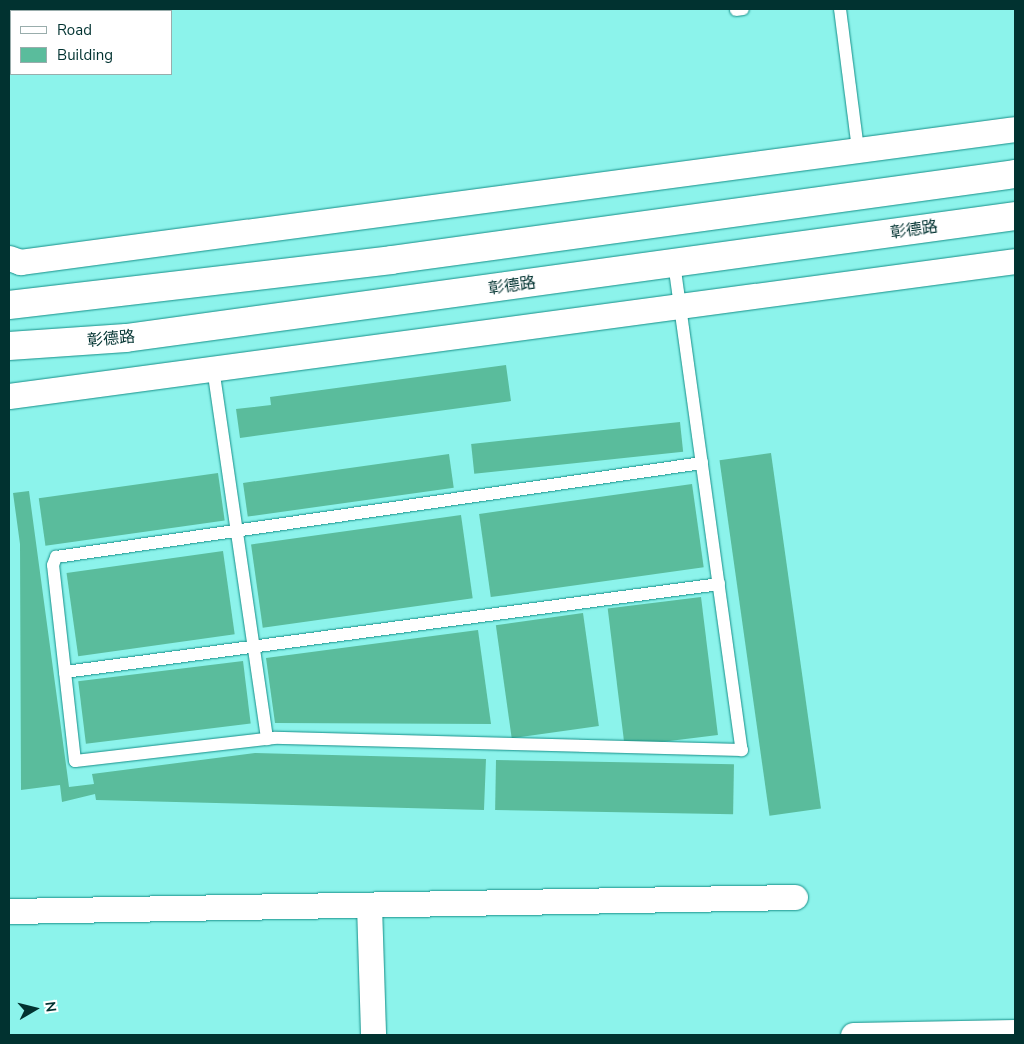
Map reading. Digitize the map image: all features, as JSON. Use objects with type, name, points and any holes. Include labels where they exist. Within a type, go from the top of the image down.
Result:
[{"type":"main road","points":[[9,305],[391,260],[1015,174]]},
{"type":"main road","name":"彰德路","points":[[9,346],[126,338],[1015,216]]},
{"type":"street","points":[[9,258],[30,260],[1015,130]]},
{"type":"street","points":[[9,396],[680,304],[1015,261]]},
{"type":"street","points":[[9,911],[795,897]]},
{"type":"street","points":[[369,904],[373,1035]]},
{"type":"street","points":[[853,1035],[1015,1032]]},
{"type":"lane","points":[[840,9],[858,150]]},
{"type":"lane","points":[[674,264],[680,304],[719,584],[742,750],[267,739],[75,761],[53,565],[56,557],[702,462]]},
{"type":"lane","points":[[213,368],[267,739]]},
{"type":"lane","points":[[65,672],[719,584]]},
{"type":"building","points":[[506,365],[511,401],[240,438],[236,409],[271,405],[270,397]]},
{"type":"building","points":[[680,422],[683,452],[474,474],[471,444]]},
{"type":"building","points":[[771,453],[821,809],[769,816],[720,460]]},
{"type":"building","points":[[449,454],[454,488],[248,517],[243,483]]},
{"type":"building","points":[[218,473],[225,521],[45,546],[39,498]]},
{"type":"building","points":[[692,484],[704,567],[491,597],[479,514]]},
{"type":"building","points":[[29,491],[69,787],[94,784],[92,774],[255,753],[486,759],[484,810],[96,800],[95,794],[62,802],[60,785],[21,790],[20,544],[13,493]]},
{"type":"building","points":[[461,515],[473,598],[263,628],[251,545]]},
{"type":"building","points":[[223,551],[235,634],[78,656],[67,573]]},
{"type":"building","points":[[701,597],[718,735],[625,746],[608,608]]},
{"type":"building","points":[[583,613],[599,726],[512,738],[496,625]]},
{"type":"building","points":[[478,630],[491,724],[275,723],[266,658]]},
{"type":"building","points":[[243,661],[251,724],[86,744],[78,681]]},
{"type":"building","points":[[496,760],[734,764],[733,814],[495,810]]}]
